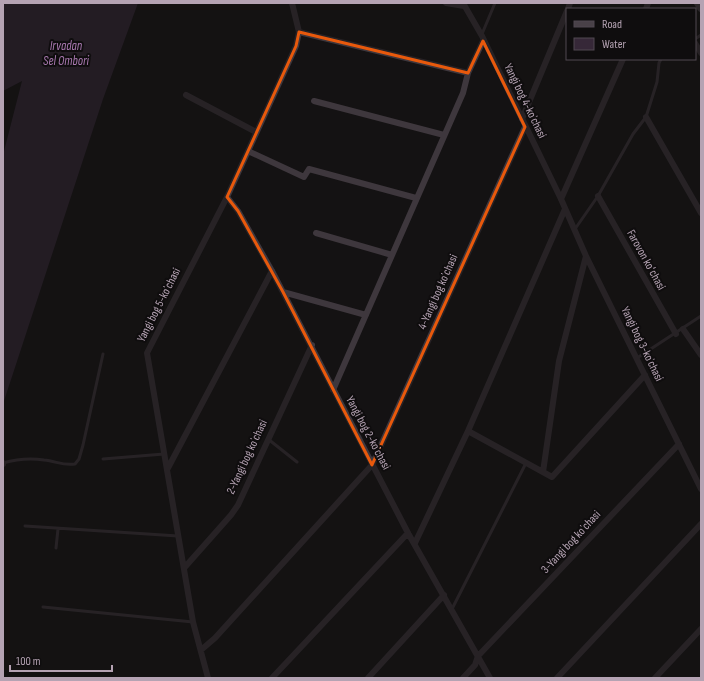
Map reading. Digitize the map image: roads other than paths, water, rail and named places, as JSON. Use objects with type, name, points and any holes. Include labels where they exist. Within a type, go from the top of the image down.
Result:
[{"type":"main road","points":[[698,3],[701,8]]},
{"type":"street","points":[[292,3],[299,32],[468,73]]},
{"type":"street","points":[[446,3],[463,4]]},
{"type":"street","name":"Yangi bog 4-koʼchasi","points":[[463,4],[482,38],[565,209]]},
{"type":"street","points":[[522,119],[566,12]]},
{"type":"street","name":"Yangi bog 5-koʼchasi","points":[[208,678],[194,622],[147,352],[227,197],[296,46],[299,32]]},
{"type":"street","points":[[333,390],[463,93],[468,73],[482,38]]},
{"type":"street","points":[[696,44],[701,53]]},
{"type":"street","points":[[561,199],[624,60]]},
{"type":"street","points":[[186,95],[256,132]]},
{"type":"street","points":[[314,101],[444,136]]},
{"type":"street","points":[[646,117],[701,213]]},
{"type":"street","name":"4-Yangi bog koʼchasi","points":[[372,465],[525,127]]},
{"type":"street","points":[[248,150],[304,177],[309,170],[416,198]]},
{"type":"street","name":"Farovon koʻchasi","points":[[598,196],[676,334]]},
{"type":"street","name":"Yangi bog 2-koʼchasi","points":[[227,197],[238,211],[272,271],[312,345],[333,390],[372,465],[490,678]]},
{"type":"street","points":[[415,543],[468,431],[565,209]]},
{"type":"street","name":"Yangi bog 3-koʼchasi","points":[[565,209],[586,256],[638,358],[701,489]]},
{"type":"street","points":[[316,233],[392,255]]},
{"type":"street","points":[[543,472],[559,361],[586,256]]},
{"type":"street","points":[[168,468],[272,271]]},
{"type":"street","points":[[283,292],[366,315]]},
{"type":"street","points":[[683,329],[701,355]]},
{"type":"street","name":"2-Yangi bog koʼchasi","points":[[184,567],[231,515],[238,505],[312,345]]},
{"type":"street","points":[[468,431],[552,477],[555,476],[645,375]]},
{"type":"street","name":"3-Yangi bog koʼchasi","points":[[478,656],[679,444]]},
{"type":"street","points":[[201,650],[215,638],[372,465]]},
{"type":"street","points":[[557,678],[701,524]]},
{"type":"street","points":[[272,678],[408,532]]},
{"type":"street","points":[[368,678],[444,595]]},
{"type":"street","points":[[655,678],[701,629]]},
{"type":"street","points":[[463,678],[475,665],[478,656]]},
{"type":"lane","points":[[482,38],[495,3]]},
{"type":"lane","points":[[575,229],[598,196],[633,134],[646,117],[657,82],[660,60]]},
{"type":"lane","points":[[638,358],[701,316]]},
{"type":"lane","points":[[3,463],[26,459],[46,460],[66,466],[75,464],[79,459],[83,445],[103,354]]},
{"type":"lane","points":[[268,439],[297,462]]},
{"type":"lane","points":[[103,459],[165,454]]},
{"type":"lane","points":[[452,609],[526,463]]},
{"type":"lane","points":[[25,526],[178,536]]},
{"type":"lane","points":[[56,548],[58,529]]},
{"type":"lane","points":[[43,607],[194,622]]},
{"type":"water","name":"Irvadan Sel Ombori","points":[[3,3],[138,3],[103,99],[3,404],[3,155],[22,81],[3,91]]}]
